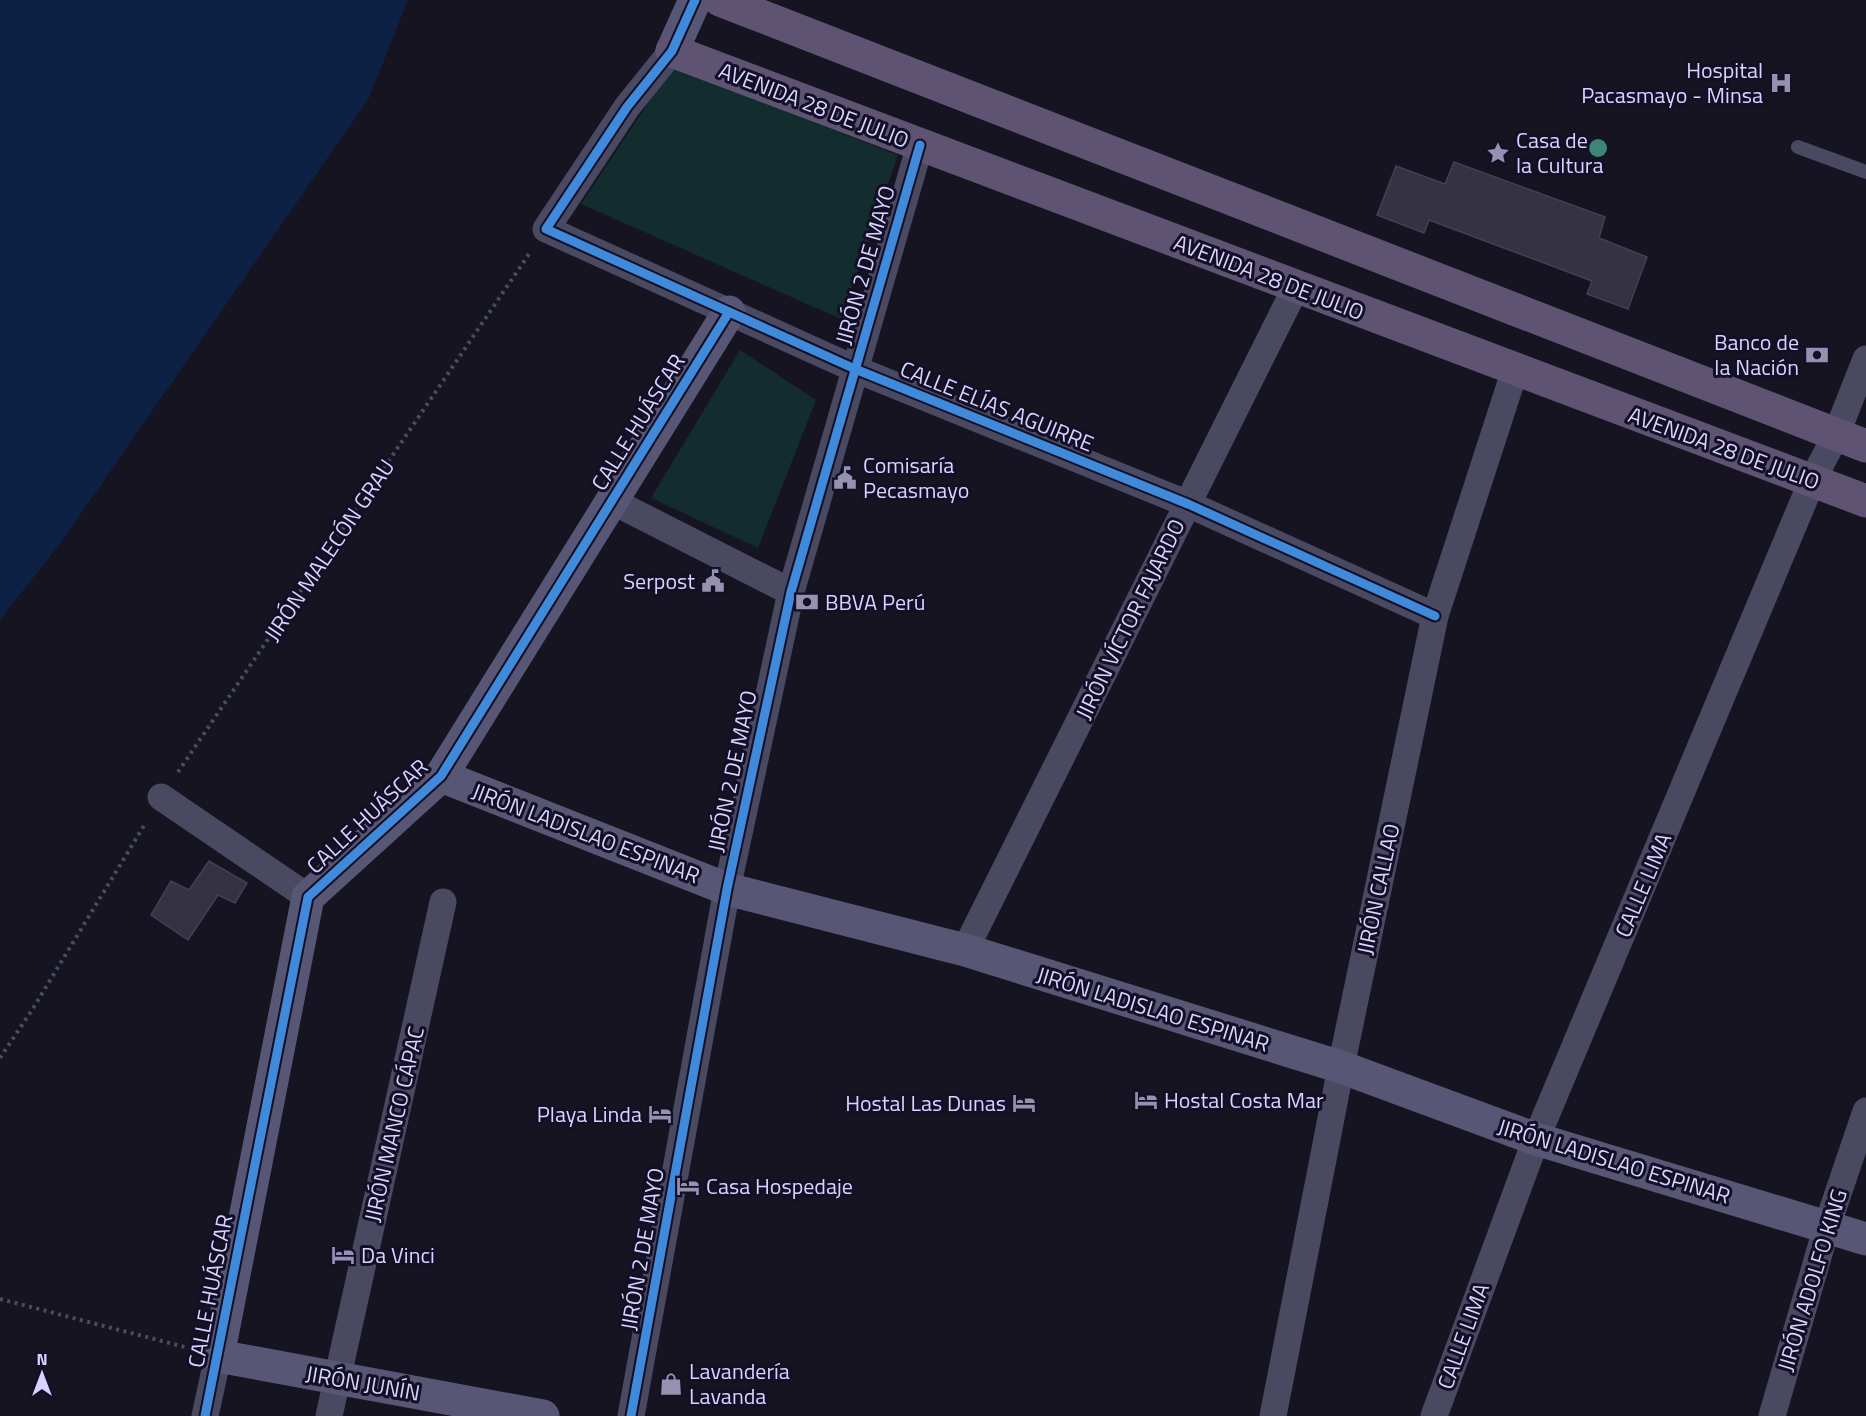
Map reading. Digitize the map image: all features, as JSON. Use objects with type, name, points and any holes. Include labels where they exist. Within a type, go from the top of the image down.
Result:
[{"type":"main road","points":[[720,0],[1851,440]]},
{"type":"main road","name":"AVENIDA 28 DE JULIO","points":[[672,51],[1866,501]]},
{"type":"street","points":[[546,230],[627,107],[672,51],[695,0]]},
{"type":"street","name":"JIRÓN 2 DE MAYO","points":[[631,1416],[727,889],[791,592],[920,145]]},
{"type":"street","name":"CALLE ELÍAS AGUIRRE","points":[[546,230],[855,369],[1188,504],[1435,616]]},
{"type":"street","name":"JIRÓN VÍCTOR FAJARDO","points":[[965,950],[1296,287]]},
{"type":"street","name":"CALLE HUÁSCAR","points":[[205,1416],[308,897],[441,776],[729,312]]},
{"type":"street","name":"CALLE LIMA","points":[[1434,1416],[1536,1139],[1812,481],[1851,440],[1866,359]]},
{"type":"street","name":"JIRÓN CALLAO","points":[[1273,1416],[1341,1067],[1435,616],[1515,370]]},
{"type":"street","points":[[612,501],[791,592]]},
{"type":"street","name":"JIRÓN LADISLAO ESPINAR","points":[[441,776],[727,889],[965,950],[1341,1067],[1536,1139],[1866,1239]]},
{"type":"street","points":[[161,797],[308,897]]},
{"type":"street","name":"JIRÓN MANCO CÁPAC","points":[[329,1416],[444,902]]},
{"type":"street","name":"JIRÓN ADOLFO KING","points":[[1772,1416],[1827,1226],[1866,1111]]},
{"type":"street","name":"JIRÓN JUNÍN","points":[[218,1356],[543,1416]]},
{"type":"lane","points":[[1798,147],[1866,172]]},
{"type":"path","points":[[0,1299],[218,1356]]},
{"type":"green space","points":[[672,67],[898,155],[841,319],[581,204]]},
{"type":"green space","points":[[740,350],[816,400],[758,548],[651,498]]},
{"type":"water","points":[[0,0],[408,0],[369,98],[62,541],[0,620]]},
{"type":"building","points":[[1454,162],[1605,217],[1599,238],[1647,257],[1628,309],[1587,294],[1592,281],[1429,220],[1424,233],[1377,215],[1396,166],[1445,184]]},
{"type":"building","points":[[209,861],[247,883],[235,903],[218,895],[188,940],[151,915],[171,881],[189,890]]},
{"type":"cycle path","points":[[695,0],[672,51],[627,107],[546,229],[855,369],[1188,504],[1435,616]]},
{"type":"cycle path","points":[[631,1416],[727,889],[791,592],[920,145]]},
{"type":"cycle path","points":[[205,1416],[308,897],[441,776],[729,312]]},
{"type":"place","name":"Hospital Pacasmayo - Minsa","points":[[1781,83]]},
{"type":"place","name":"Casa de la Cultura","points":[[1498,153]]},
{"type":"place","name":"Banco de la Nación","points":[[1817,355]]},
{"type":"place","name":"Comisaría Pecasmayo","points":[[845,478]]},
{"type":"place","name":"Serpost","points":[[713,581]]},
{"type":"place","name":"BBVA Perú","points":[[807,602]]},
{"type":"place","name":"Hostal Costa Mar","points":[[1146,1100]]},
{"type":"place","name":"Hostal Las Dunas","points":[[1024,1103]]},
{"type":"place","name":"Playa Linda","points":[[660,1114]]},
{"type":"place","name":"Casa Hospedaje","points":[[688,1186]]},
{"type":"place","name":"Da Vinci","points":[[343,1255]]},
{"type":"place","name":"Lavandería Lavanda","points":[[671,1384]]}]
